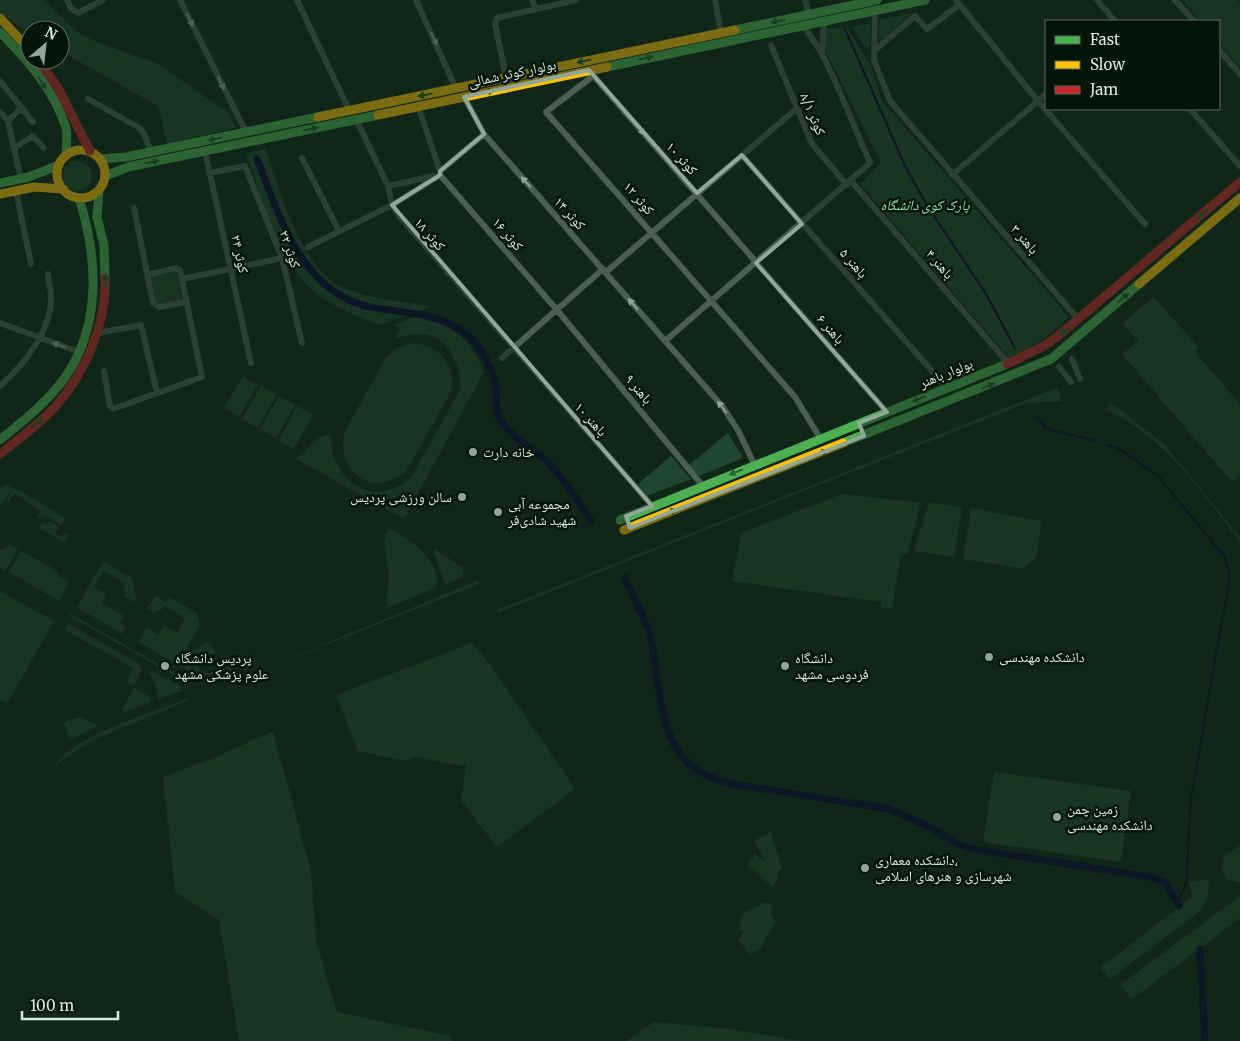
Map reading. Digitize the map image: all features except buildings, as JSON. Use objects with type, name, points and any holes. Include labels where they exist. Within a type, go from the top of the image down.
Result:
[{"type":"street","points":[[67,0],[74,12],[78,13],[103,0]]},
{"type":"street","points":[[180,0],[246,132]]},
{"type":"street","points":[[297,0],[349,110]]},
{"type":"street","points":[[416,0],[456,89]]},
{"type":"street","points":[[532,0],[536,8]]},
{"type":"street","points":[[506,78],[497,18],[576,0]]},
{"type":"street","points":[[715,0],[721,33]]},
{"type":"street","points":[[805,0],[809,14]]},
{"type":"street","name":"بولوار کوثر شمالی","points":[[100,159],[126,157],[151,152],[872,0]]},
{"type":"street","name":"بولوار کوثر شمالی","points":[[105,176],[128,167],[556,77],[591,73],[925,0]]},
{"type":"street","points":[[1175,0],[1193,20]]},
{"type":"street","points":[[1099,1],[1114,20]]},
{"type":"street","points":[[875,50],[915,16],[927,29],[957,2],[1045,109]]},
{"type":"street","points":[[875,10],[875,50]]},
{"type":"street","points":[[0,18],[20,39]]},
{"type":"street","points":[[822,54],[824,21]]},
{"type":"street","points":[[665,341],[869,166],[870,159],[822,54],[804,26]]},
{"type":"street","points":[[0,32],[24,58],[48,91],[66,130],[66,155]]},
{"type":"street","name":"کوثر ۸/۱","points":[[770,45],[812,144],[849,183]]},
{"type":"street","name":"باهنر ۳","points":[[875,50],[874,60],[890,101],[1079,320]]},
{"type":"street","points":[[1220,51],[1240,74]]},
{"type":"street","points":[[553,68],[553,74],[556,77]]},
{"type":"street","points":[[0,454],[55,407],[86,362],[98,333],[106,293],[106,269],[97,217],[99,191],[105,176],[100,159],[90,151],[57,86],[45,70]]},
{"type":"street","name":"کوثر ۱۲","points":[[591,73],[546,112],[795,397],[816,433]]},
{"type":"street","name":"کوثر ۱۰","points":[[591,73],[756,263]]},
{"type":"street","points":[[524,74],[524,84]]},
{"type":"street","points":[[0,81],[16,98],[21,108],[33,122]]},
{"type":"street","points":[[952,175],[1045,95]]},
{"type":"street","name":"کوثر ۱۴","points":[[464,96],[484,134],[723,407],[739,432],[754,464]]},
{"type":"street","points":[[88,99],[140,128],[151,152]]},
{"type":"street","name":"کوثر ۱۶","points":[[418,106],[440,173],[557,310]]},
{"type":"street","points":[[21,108],[3,117],[16,147],[21,179]]},
{"type":"street","points":[[502,358],[796,109]]},
{"type":"street","points":[[1046,110],[1145,224]]},
{"type":"street","points":[[1191,110],[1240,166]]},
{"type":"street","name":"کوثر ۱۸","points":[[356,119],[388,186],[392,205],[399,216],[512,349]]},
{"type":"street","points":[[308,247],[392,205],[440,173],[484,134]]},
{"type":"street","points":[[16,147],[33,136],[44,148]]},
{"type":"street","points":[[63,189],[58,178],[59,165],[66,155],[78,150],[90,151]]},
{"type":"street","name":"کوثر ۲۴","points":[[205,151],[251,363]]},
{"type":"street","name":"باهنر ۵","points":[[742,155],[947,388]]},
{"type":"street","points":[[302,158],[339,231]]},
{"type":"street","points":[[0,183],[21,179],[59,165]]},
{"type":"street","name":"کوثر ۲۲","points":[[210,173],[245,166],[282,258],[302,343]]},
{"type":"street","points":[[388,186],[440,173]]},
{"type":"street","name":"بولوار باهنر","points":[[1240,182],[1079,320],[1044,346],[947,388],[623,518],[627,529],[1014,376],[1051,359],[1240,198]]},
{"type":"street","name":"باهنر ۴","points":[[849,183],[1008,363]]},
{"type":"street","points":[[0,194],[34,187],[63,189],[79,198],[88,197],[99,191]]},
{"type":"street","points":[[16,191],[30,264]]},
{"type":"street","points":[[0,440],[47,399],[79,352],[88,326],[96,292],[93,247],[87,219],[79,198]]},
{"type":"street","points":[[1220,199],[1228,208]]},
{"type":"street","points":[[134,208],[147,275],[156,306],[186,302]]},
{"type":"street","points":[[182,279],[282,258]]},
{"type":"street","name":"باهنر ۶","points":[[756,263],[887,412]]},
{"type":"street","points":[[104,371],[111,409],[202,377],[180,270],[176,268],[147,275]]},
{"type":"street","points":[[0,386],[22,363],[40,338],[51,298],[48,274]]},
{"type":"street","name":"باهنر ۹","points":[[557,310],[702,485]]},
{"type":"street","points":[[1,324],[79,352]]},
{"type":"street","points":[[98,333],[141,325],[157,393]]},
{"type":"street","name":"باهنر ۱۰","points":[[512,349],[652,506]]},
{"type":"street","points":[[1072,359],[1080,379]]},
{"type":"street","points":[[1059,367],[1071,382]]},
{"type":"street","points":[[859,423],[864,436]]},
{"type":"highlighted area","points":[[589,70],[697,193],[742,155],[802,224],[756,263],[887,412],[859,423],[864,436],[630,528],[626,516],[652,506],[392,205],[440,175],[440,171],[484,134],[464,97]]},
{"type":"green space","points":[[0,0],[43,0],[65,20],[20,20],[20,27],[0,13]]},
{"type":"green space","points":[[1182,0],[1238,0],[1240,3],[1240,68],[1220,44],[1220,20],[1199,20]]},
{"type":"green space","points":[[911,13],[886,37],[879,41],[879,20]]},
{"type":"green space","points":[[870,23],[870,46],[866,48],[852,27]]},
{"type":"green space","points":[[70,25],[79,33],[92,40],[158,64],[230,114],[236,128],[167,144],[158,106],[70,57]]},
{"type":"green space","name":"پارک کوی دانشگاه","points":[[827,28],[848,29],[871,66],[882,101],[1069,317],[1043,340],[1009,358],[860,184],[881,163],[824,48]]},
{"type":"green space","points":[[266,149],[285,205],[303,246],[327,277],[342,287],[363,295],[433,306],[379,325],[352,314],[319,296],[312,290],[300,277],[280,244],[246,153]]},
{"type":"green space","points":[[77,161],[88,165],[92,176],[88,187],[77,191],[66,187],[62,176],[66,165]]},
{"type":"green space","points":[[177,272],[182,300],[156,304],[151,277]]},
{"type":"green space","points":[[1153,297],[1199,347],[1195,352],[1240,404],[1240,475],[1232,482],[1122,354],[1138,341],[1123,323]]},
{"type":"green space","points":[[415,317],[439,324],[458,334],[473,350],[484,372],[404,519],[296,459],[320,437],[331,434],[332,451],[337,465],[346,477],[357,486],[370,491],[384,491],[398,486],[412,476],[461,388],[455,361],[450,351],[442,342],[422,334],[395,339],[399,329],[393,325]]},
{"type":"green space","points":[[412,343],[431,348],[444,359],[449,366],[451,374],[450,394],[406,472],[381,483],[370,482],[360,478],[346,460],[343,448],[344,433],[387,356],[397,348]]},
{"type":"green space","points":[[243,376],[258,385],[239,417],[224,408]]},
{"type":"green space","points":[[261,386],[277,394],[258,428],[242,419]]},
{"type":"green space","points":[[1056,388],[1060,392],[1061,401],[1026,403],[497,613],[497,610]]},
{"type":"green space","points":[[279,396],[295,405],[276,438],[260,429]]},
{"type":"green space","points":[[1110,402],[1164,444],[1240,537],[1240,542],[1197,486],[1164,449],[1126,420],[1106,410]]},
{"type":"green space","points":[[297,406],[313,415],[294,449],[279,440]]},
{"type":"green space","points":[[728,433],[743,458],[699,476],[689,465]]},
{"type":"green space","points":[[671,456],[691,479],[647,496],[638,484]]},
{"type":"green space","points":[[5,485],[21,491],[65,518],[61,526],[46,515],[42,519],[44,514],[41,514],[40,518],[38,517],[40,511],[15,493],[6,505],[12,489],[0,507],[0,489]]},
{"type":"green space","points":[[842,494],[921,503],[908,554],[901,555],[892,609],[881,608],[881,602],[732,581],[741,533]]},
{"type":"green space","points":[[929,502],[962,507],[954,557],[914,551]]},
{"type":"green space","points":[[971,508],[1041,521],[1037,556],[1022,569],[963,559]]},
{"type":"green space","points":[[50,520],[60,528],[56,531],[56,535],[63,536],[65,533],[70,535],[65,543],[39,528],[42,522],[47,525]]},
{"type":"green space","points":[[388,528],[420,549],[431,563],[438,582],[435,588],[389,607],[386,601],[389,576],[384,544]]},
{"type":"green space","points":[[9,544],[18,549],[5,571],[0,568],[0,550],[6,549]]},
{"type":"green space","points":[[434,549],[464,568],[462,578],[447,584],[444,582],[433,551]]},
{"type":"green space","points":[[21,551],[56,570],[59,577],[69,582],[59,601],[9,572]]},
{"type":"green space","points":[[103,562],[132,578],[136,598],[134,602],[124,596],[126,592],[123,590],[126,584],[104,571],[94,587],[106,594],[102,603],[124,616],[120,624],[125,627],[122,634],[77,607]]},
{"type":"green space","points":[[477,581],[479,583],[477,585],[252,674]]},
{"type":"green space","points":[[0,591],[54,621],[7,704],[0,700]]},
{"type":"green space","points":[[156,596],[166,602],[169,597],[197,613],[200,625],[187,648],[192,651],[210,641],[215,653],[200,660],[198,666],[201,671],[209,674],[233,664],[235,669],[209,679],[195,675],[138,642],[146,628],[158,635],[164,626],[177,633],[185,618],[164,606],[160,611],[157,609],[155,613],[146,608]]},
{"type":"green space","points":[[71,614],[187,680],[186,682],[69,616]]},
{"type":"green space","points":[[69,624],[139,664],[142,670],[134,685],[126,681],[133,668],[65,630]]},
{"type":"green space","points":[[472,643],[492,667],[575,789],[497,847],[461,800],[466,766],[414,757],[407,761],[358,751],[336,695]]},
{"type":"green space","points":[[152,671],[180,686],[182,691],[158,699],[158,693],[150,673]]},
{"type":"green space","points":[[134,688],[152,698],[148,704],[124,712],[122,710]]},
{"type":"green space","points":[[186,699],[189,700],[93,740],[54,766],[78,744],[115,726]]},
{"type":"green space","points":[[81,717],[98,726],[72,739],[68,736],[64,722]]},
{"type":"green space","points":[[273,731],[311,871],[316,940],[337,1012],[451,1036],[451,1041],[239,1041],[219,920],[175,892],[163,777],[216,757]]},
{"type":"green space","name":"زمین چمن دانشکده مهندسی","points":[[994,772],[1131,791],[1121,862],[983,842]]},
{"type":"green space","points":[[771,832],[782,869],[777,872],[778,879],[773,887],[747,865],[753,857],[753,853],[765,862],[754,841]]},
{"type":"green space","points":[[1240,845],[1240,883],[1227,879],[1221,869],[1225,856]]},
{"type":"green space","points":[[1209,879],[1208,898],[1199,912],[1109,980],[1101,967],[1192,897],[1189,882]]},
{"type":"green space","points":[[1240,896],[1240,918],[1132,999],[1120,985]]},
{"type":"green space","points":[[764,903],[770,903],[772,908],[771,916],[776,922],[760,948],[751,955],[738,940],[744,932],[739,930],[743,913]]},
{"type":"green space","points":[[654,1022],[729,1029],[800,1041],[626,1041]]},
{"type":"waterway","points":[[845,29],[905,166],[928,207],[986,294],[1015,348]]},
{"type":"waterway","points":[[257,159],[285,228],[297,251],[312,271],[329,288],[350,301],[375,308],[431,317],[453,325],[468,336],[489,364],[495,380],[499,418],[514,435],[557,472],[591,521]]},
{"type":"waterway","points":[[1037,417],[1047,429],[1096,441]]},
{"type":"waterway","points":[[1107,445],[1118,448],[1158,476],[1225,557],[1230,575],[1191,798],[1186,885],[1177,902]]},
{"type":"waterway","points":[[625,578],[645,621],[651,639],[662,706],[672,741],[693,768],[710,777],[732,784],[890,809],[929,827],[958,844],[973,849],[1150,877],[1165,882],[1179,906]]},
{"type":"waterway","points":[[1200,949],[1205,1041]]},
{"type":"traffic: fast","points":[[735,30],[877,0]]},
{"type":"traffic: fast","points":[[607,67],[925,0]]},
{"type":"traffic: fast","points":[[0,32],[30,64],[55,101],[66,128],[66,155]]},
{"type":"traffic: fast","points":[[105,176],[128,167],[378,115]]},
{"type":"traffic: fast","points":[[100,159],[126,157],[318,117]]},
{"type":"traffic: fast","points":[[0,183],[29,177],[59,165]]},
{"type":"traffic: fast","points":[[99,191],[97,217],[104,245],[105,278]]},
{"type":"traffic: fast","points":[[0,440],[57,388],[76,358],[85,336],[93,291],[93,267],[90,244],[79,198]]},
{"type":"traffic: fast","points":[[843,443],[1051,359],[1139,284]]},
{"type":"traffic: fast","points":[[620,520],[1007,364]]},
{"type":"traffic: slow","points":[[0,18],[20,39]]},
{"type":"traffic: slow","points":[[318,117],[735,30]]},
{"type":"traffic: slow","points":[[378,115],[607,67]]},
{"type":"traffic: slow","points":[[81,150],[90,152],[98,157],[103,165],[105,174],[103,183],[98,191],[90,196],[81,198],[72,196],[64,191],[59,183],[57,174],[59,165],[64,157],[72,152],[81,150]]},
{"type":"traffic: slow","points":[[0,194],[34,187],[63,189]]},
{"type":"traffic: slow","points":[[1139,284],[1240,198]]},
{"type":"traffic: slow","points":[[624,530],[843,443]]},
{"type":"traffic: jam","points":[[45,70],[57,86],[90,151]]},
{"type":"traffic: jam","points":[[1007,364],[1044,346],[1058,336],[1240,182]]},
{"type":"traffic: jam","points":[[0,454],[49,413],[76,379],[85,363],[98,330],[105,295],[105,278]]},
{"type":"place","name":"خانه دارت","points":[[473,452]]},
{"type":"place","name":"سالن ورزشی پردیس","points":[[462,497]]},
{"type":"place","name":"مجموعه آبی شهید شادی‌فر","points":[[498,512]]},
{"type":"place","name":"دانشکده مهندسی","points":[[989,657]]},
{"type":"place","name":"پردیس دانشگاه علوم پزشکی مشهد","points":[[165,666]]},
{"type":"place","name":"دانشگاه فردوسی مشهد","points":[[785,666]]},
{"type":"place","name":"زمین چمن دانشکده مهندسی","points":[[1057,817]]},
{"type":"place","name":"دانشکده معماری، شهرسازی و هنرهای اسلامی","points":[[865,868]]}]
